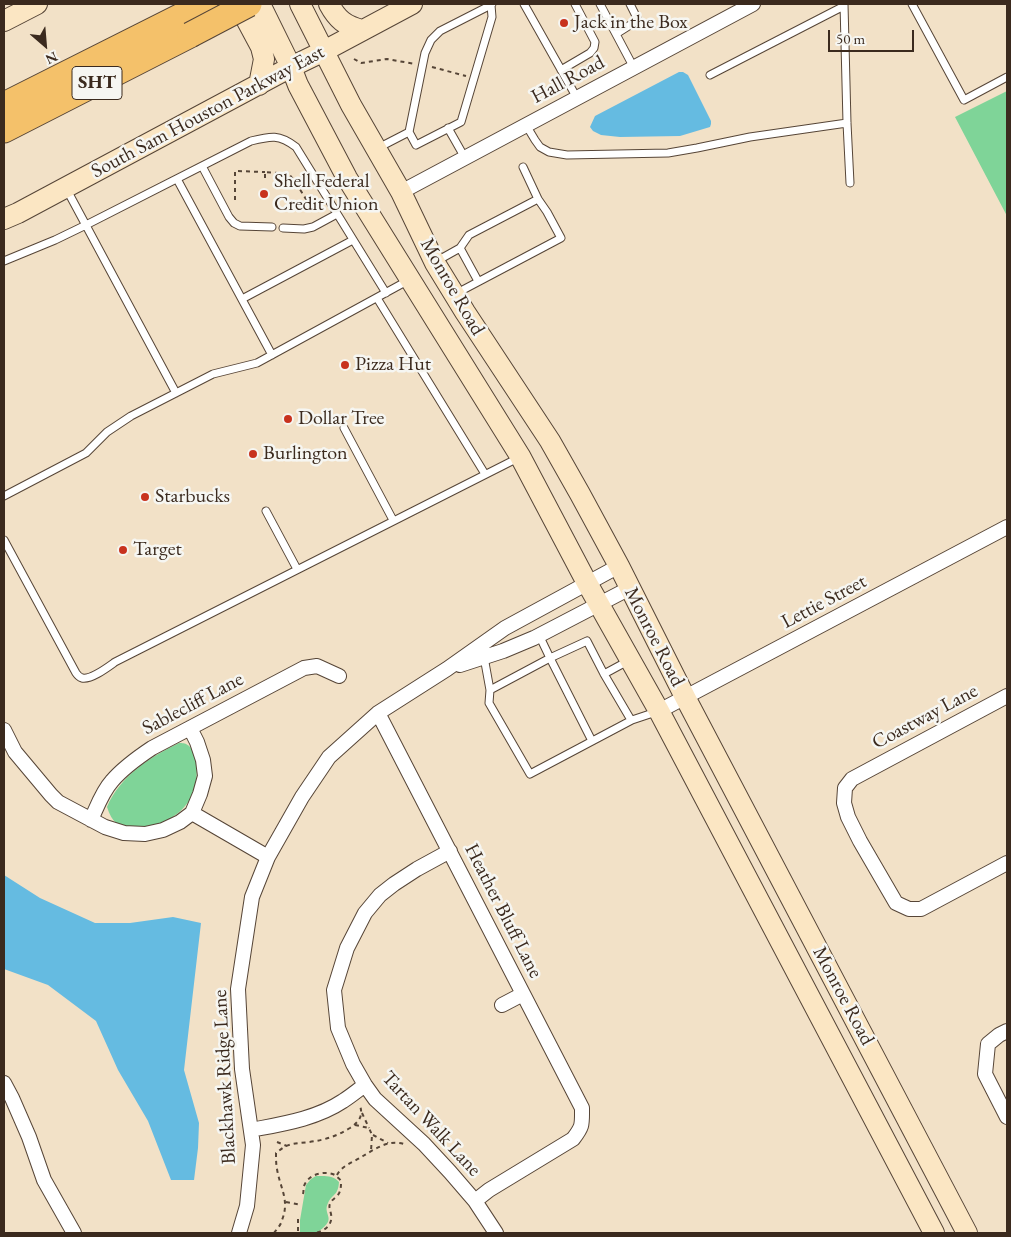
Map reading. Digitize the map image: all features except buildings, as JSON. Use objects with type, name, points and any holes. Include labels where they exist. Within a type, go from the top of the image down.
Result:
[{"type":"highway","name":"SHT","points":[[4,130],[184,26],[205,4]]},
{"type":"highway","name":"SHT","points":[[4,106],[184,26],[249,4]]},
{"type":"main road","points":[[4,21],[37,4]]},
{"type":"main road","points":[[238,4],[261,47],[264,59],[259,85]]},
{"type":"main road","name":"Monroe Road","points":[[260,4],[298,84],[347,178],[520,456],[659,711],[934,1233]]},
{"type":"main road","name":"Monroe Road","points":[[300,4],[351,105],[401,192],[435,262],[465,312],[550,441],[580,494],[967,1233]]},
{"type":"main road","points":[[328,4],[343,23],[351,28],[362,30]]},
{"type":"main road","name":"South Sam Houston Parkway East","points":[[4,219],[412,4]]},
{"type":"main road","points":[[410,280],[435,262]]},
{"type":"main road","points":[[520,456],[550,441]]},
{"type":"main road","points":[[757,897],[783,884]]},
{"type":"main road","points":[[855,1081],[880,1067]]},
{"type":"street","name":"Hall Road","points":[[401,192],[753,4]]},
{"type":"street","name":"Lettie Street","points":[[659,711],[1007,528]]},
{"type":"street","name":"Blackhawk Ridge Lane","points":[[239,1233],[247,1206],[252,1144],[242,1069],[238,989],[252,897],[268,857],[302,797],[328,757],[378,713],[506,628],[619,566]]},
{"type":"street","name":"Blackhawk Ridge Lane","points":[[447,668],[504,651],[540,635],[630,588]]},
{"type":"street","name":"Sablecliff Lane","points":[[91,820],[100,799],[111,782],[130,763],[152,748],[304,668],[322,667],[339,676]]},
{"type":"street","name":"Coastway Lane","points":[[1007,696],[852,779],[845,788],[844,803],[860,841],[896,903],[909,909],[921,909],[1007,863]]},
{"type":"street","name":"Heather Bluff Lane","points":[[378,713],[582,1108],[581,1129],[573,1139],[489,1190],[475,1201]]},
{"type":"street","points":[[4,730],[15,752],[58,802],[105,827],[124,833],[145,834],[163,830],[180,822],[192,813],[200,794],[204,776],[203,760],[190,728]]},
{"type":"street","points":[[192,813],[268,857]]},
{"type":"street","name":"Tartan Walk Lane","points":[[450,852],[417,869],[394,884],[380,895],[365,913],[347,948],[334,990],[338,1028],[353,1064],[375,1099],[424,1144],[475,1201],[496,1233]]},
{"type":"street","points":[[502,1005],[523,994]]},
{"type":"street","points":[[1003,1033],[988,1044],[985,1074],[1007,1116]]},
{"type":"street","points":[[4,1083],[29,1137],[44,1180],[74,1233]]},
{"type":"street","points":[[251,1130],[302,1120],[342,1102],[365,1085]]},
{"type":"lane","points":[[491,4],[492,17],[461,122],[448,128],[416,145],[409,132],[425,53],[431,40],[440,31],[491,4]]},
{"type":"lane","points":[[524,4],[577,98]]},
{"type":"lane","points":[[561,70],[590,53],[594,48],[595,42],[575,4]]},
{"type":"lane","points":[[600,4],[634,68]]},
{"type":"lane","points":[[616,34],[638,20],[630,4]]},
{"type":"lane","points":[[710,75],[843,4],[850,183]]},
{"type":"lane","points":[[912,4],[964,100],[1007,77]]},
{"type":"lane","points":[[526,125],[540,147],[549,152],[567,155],[668,152],[750,137],[847,123]]},
{"type":"lane","points":[[448,128],[465,158]]},
{"type":"lane","points":[[376,148],[409,132]]},
{"type":"lane","points":[[4,261],[86,225],[251,141],[268,137],[286,140],[296,147],[386,293]]},
{"type":"lane","points":[[202,166],[234,224],[240,226],[272,227]]},
{"type":"lane","points":[[454,294],[561,238],[538,200],[523,167]]},
{"type":"lane","points":[[177,178],[272,355]]},
{"type":"lane","points":[[66,187],[176,393]]},
{"type":"lane","points":[[435,262],[460,248],[469,235],[538,200]]},
{"type":"lane","points":[[283,228],[312,227],[337,214]]},
{"type":"lane","points":[[242,298],[353,240]]},
{"type":"lane","points":[[460,248],[478,281]]},
{"type":"lane","points":[[4,496],[86,453],[107,432],[176,393],[213,374],[254,364],[410,280]]},
{"type":"lane","points":[[377,298],[485,474]]},
{"type":"lane","points":[[344,428],[393,520]]},
{"type":"lane","points":[[4,540],[76,674],[80,678],[91,677],[124,658],[520,456]]},
{"type":"lane","points":[[266,511],[298,569]]},
{"type":"lane","points":[[540,635],[592,741]]},
{"type":"lane","points":[[490,690],[586,640],[630,720]]},
{"type":"lane","points":[[484,657],[490,690],[489,703],[530,774],[630,720],[659,711]]},
{"type":"lane","points":[[604,674],[630,659]]},
{"type":"path","points":[[234,200],[236,171],[266,172],[290,174],[309,204]]},
{"type":"path","points":[[265,178],[266,172]]},
{"type":"path","points":[[296,183],[312,173]]},
{"type":"path","points":[[359,1100],[362,1113],[372,1135],[371,1151]]},
{"type":"path","points":[[274,1233],[282,1222],[285,1202],[276,1168],[276,1153],[287,1146],[338,1135],[354,1125],[362,1113]]},
{"type":"path","points":[[354,1125],[369,1128]]},
{"type":"path","points":[[372,1135],[388,1144]]},
{"type":"path","points":[[277,1142],[287,1146]]},
{"type":"path","points":[[336,1176],[339,1171],[350,1163],[382,1145],[401,1143],[406,1145]]},
{"type":"path","points":[[303,1194],[304,1184],[316,1174],[330,1174],[336,1176],[341,1181],[341,1189],[331,1201],[329,1207],[331,1222],[327,1228],[315,1233]]},
{"type":"path","points":[[285,1202],[301,1205]]},
{"type":"path","points":[[298,1219],[298,1233]]},
{"type":"green space","points":[[1007,91],[1007,216],[955,117]]},
{"type":"green space","points":[[179,743],[191,748],[196,762],[195,788],[189,801],[173,817],[154,825],[127,827],[115,822],[107,807],[120,786],[147,761]]},
{"type":"green space","points":[[316,1176],[334,1178],[339,1182],[338,1190],[328,1203],[329,1220],[325,1227],[319,1231],[320,1233],[300,1233],[300,1220],[306,1185]]},
{"type":"water","points":[[679,72],[688,75],[711,121],[710,127],[680,136],[620,137],[601,135],[590,127],[595,116]]},
{"type":"water","points":[[4,875],[40,898],[95,923],[130,923],[173,917],[201,923],[184,1070],[199,1123],[194,1180],[171,1180],[148,1121],[118,1070],[96,1021],[48,985],[4,969]]},
{"type":"place","name":"Jack in the Box","points":[[564,23]]},
{"type":"place","name":"Shell Federal Credit Union","points":[[264,194]]},
{"type":"place","name":"Pizza Hut","points":[[345,365]]},
{"type":"place","name":"Dollar Tree","points":[[288,419]]},
{"type":"place","name":"Burlington","points":[[253,454]]},
{"type":"place","name":"Starbucks","points":[[145,497]]},
{"type":"place","name":"Target","points":[[123,550]]}]
